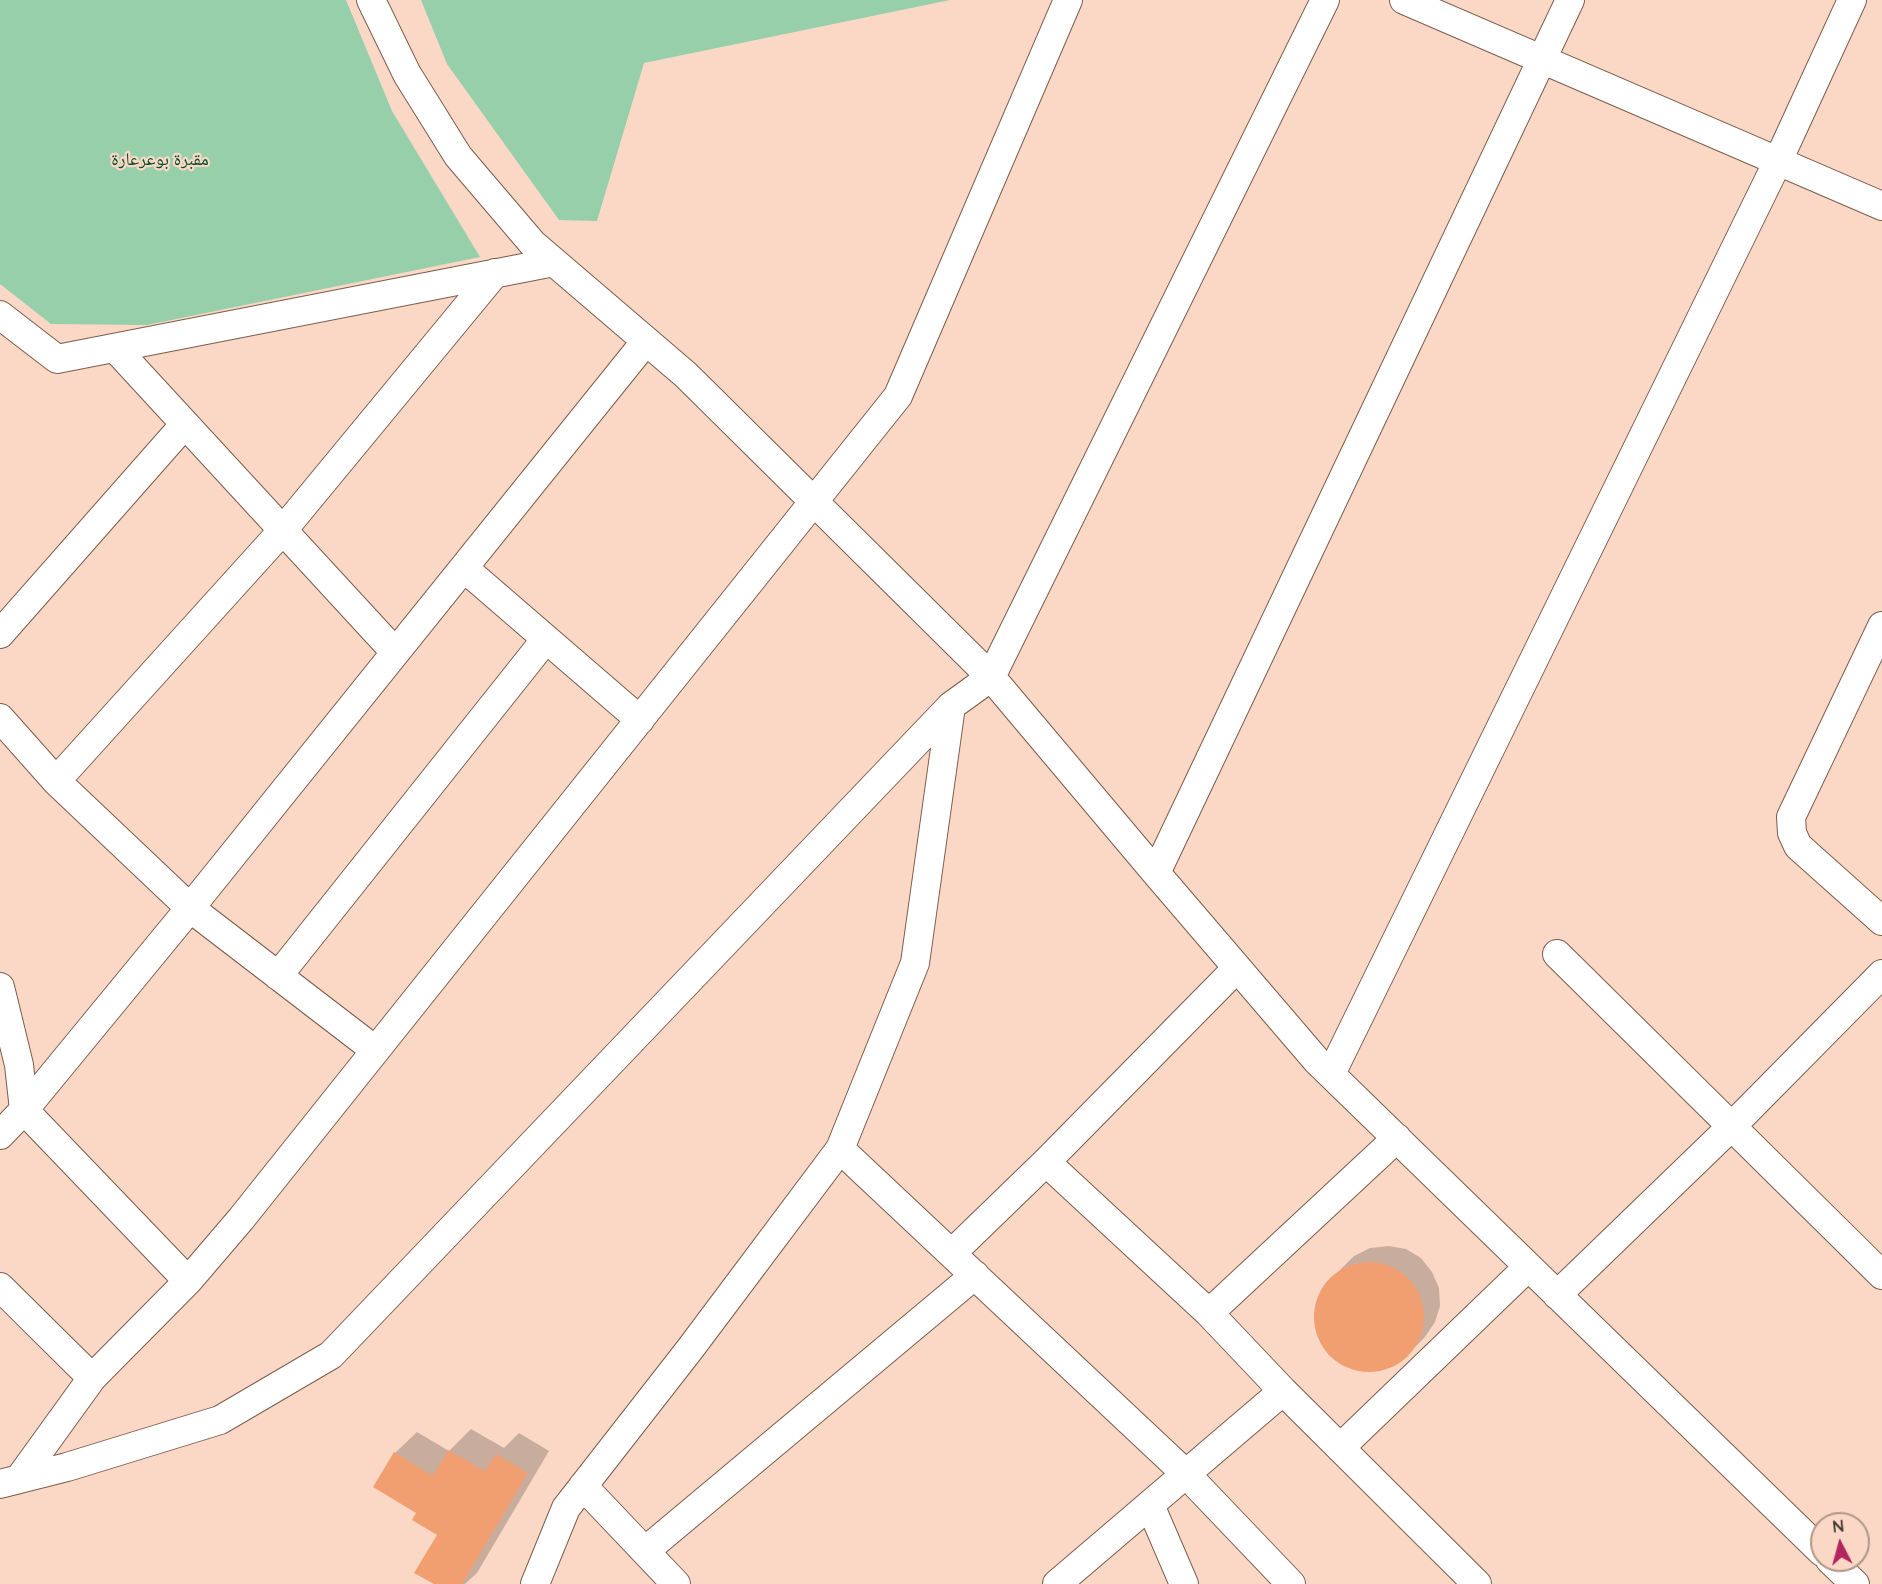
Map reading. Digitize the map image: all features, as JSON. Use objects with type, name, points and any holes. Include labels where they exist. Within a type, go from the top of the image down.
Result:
[{"type":"street","points":[[371,0],[407,74],[458,156],[534,244],[686,375],[991,677],[1155,873],[1317,1061],[1810,1540]]},
{"type":"street","points":[[10,1481],[92,1378],[188,1281],[241,1219],[898,396],[1068,0]]},
{"type":"street","points":[[10,1481],[67,1467],[220,1420],[332,1355],[951,706],[991,677],[1324,0]]},
{"type":"street","points":[[1404,0],[1882,206]]},
{"type":"street","points":[[1155,873],[1570,0]]},
{"type":"street","points":[[1331,1074],[1778,161],[1852,0]]},
{"type":"street","points":[[0,315],[57,359],[554,262]]},
{"type":"street","points":[[57,781],[283,530],[495,273]]},
{"type":"street","points":[[0,1135],[24,1110],[190,908],[646,341]]},
{"type":"street","points":[[115,348],[396,652]]},
{"type":"street","points":[[0,634],[185,424]]},
{"type":"street","points":[[464,568],[640,720]]},
{"type":"street","points":[[1882,626],[1791,817],[1792,833],[1798,846],[1882,921]]},
{"type":"street","points":[[278,976],[546,639]]},
{"type":"street","points":[[535,1584],[566,1508],[840,1149],[915,963],[951,706]]},
{"type":"street","points":[[0,718],[57,781],[190,908],[375,1050]]},
{"type":"street","points":[[1557,954],[1882,1275]]},
{"type":"street","points":[[952,1253],[1046,1162],[1237,968]]},
{"type":"street","points":[[1557,1294],[1732,1126],[1882,974]]},
{"type":"street","points":[[0,987],[19,1065],[24,1110],[188,1281]]},
{"type":"street","points":[[1209,1313],[1397,1138]]},
{"type":"street","points":[[840,1149],[1186,1474],[1291,1584]]},
{"type":"street","points":[[1046,1162],[1209,1313],[1283,1391],[1477,1584]]},
{"type":"street","points":[[1340,1448],[1528,1267]]},
{"type":"street","points":[[645,1551],[975,1275]]},
{"type":"street","points":[[0,1287],[92,1378]]},
{"type":"street","points":[[1057,1584],[1283,1391]]},
{"type":"street","points":[[583,1486],[676,1584]]},
{"type":"street","points":[[1150,1505],[1184,1584]]},
{"type":"street","points":[[1842,1572],[1855,1584]]},
{"type":"green space","name":"مقبرة بوعرعارة","points":[[0,0],[346,0],[392,111],[480,257],[147,325],[51,324],[0,284]]},
{"type":"green space","points":[[421,0],[950,0],[644,63],[597,221],[559,220],[447,64]]},
{"type":"building","points":[[1369,1262],[1390,1266],[1408,1278],[1420,1296],[1424,1317],[1420,1338],[1408,1356],[1390,1368],[1369,1372],[1348,1368],[1330,1356],[1318,1338],[1314,1317],[1318,1296],[1330,1278],[1348,1266]]},
{"type":"building","points":[[448,1450],[485,1471],[496,1454],[528,1473],[462,1584],[434,1584],[414,1573],[437,1535],[412,1520],[416,1513],[373,1487],[394,1452],[433,1476]]}]
